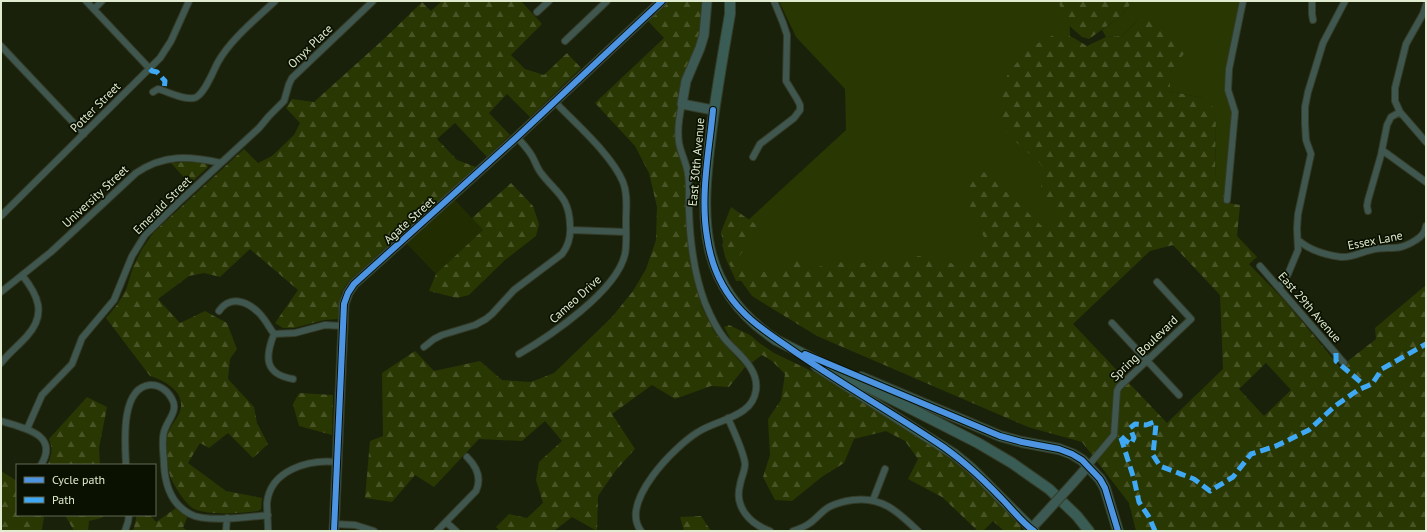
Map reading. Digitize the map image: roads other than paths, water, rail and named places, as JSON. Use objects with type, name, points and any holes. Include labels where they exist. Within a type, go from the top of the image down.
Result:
[{"type":"main road","name":"East 30th Avenue","points":[[730,1],[730,14],[713,110],[705,181],[705,209],[706,236],[709,251],[717,274],[735,303],[743,313],[764,331],[783,343],[995,452],[1031,475],[1065,504],[1089,531]]},
{"type":"main road","points":[[783,343],[840,383],[954,454],[987,484],[1031,530]]},
{"type":"main road","points":[[802,353],[1000,436],[1059,449],[1077,457],[1100,479],[1105,488],[1118,531]]},
{"type":"street","points":[[86,1],[150,69]]},
{"type":"street","points":[[94,9],[102,1]]},
{"type":"street","name":"Potter Street","points":[[1,216],[160,58],[171,41],[188,1]]},
{"type":"street","points":[[153,92],[158,89],[189,98],[198,96],[226,51],[275,1]]},
{"type":"street","name":"Onyx Place","points":[[272,113],[284,101],[292,78],[373,1]]},
{"type":"street","points":[[537,12],[549,1]]},
{"type":"street","points":[[565,41],[607,1]]},
{"type":"street","name":"Agate Street","points":[[334,528],[344,304],[348,293],[354,284],[517,137],[662,1]]},
{"type":"street","points":[[641,531],[638,528],[636,512],[638,501],[644,489],[669,456],[697,432],[739,413],[748,407],[755,396],[756,384],[752,370],[718,330],[705,303],[699,284],[690,226],[688,175],[678,136],[679,117],[686,81],[704,35],[707,1]]},
{"type":"street","points":[[753,157],[760,144],[794,118],[800,110],[800,105],[786,80],[787,35],[774,1]]},
{"type":"street","points":[[1227,200],[1235,112],[1228,90],[1229,69],[1244,1]]},
{"type":"street","points":[[1312,1],[1313,20]]},
{"type":"street","points":[[1279,288],[1298,250],[1298,214],[1311,154],[1306,140],[1305,124],[1305,107],[1308,92],[1323,43],[1345,1]]},
{"type":"street","points":[[1426,5],[1423,14],[1406,44],[1395,88],[1396,102],[1400,112],[1426,142]]},
{"type":"street","points":[[1,46],[84,134]]},
{"type":"street","name":"Cameo Drive","points":[[519,354],[557,330],[594,298],[613,279],[625,254],[627,196],[624,183],[616,167],[554,102]]},
{"type":"street","points":[[682,104],[713,110]]},
{"type":"street","points":[[1368,212],[1368,200],[1382,150],[1388,120],[1400,112]]},
{"type":"street","name":"Emerald Street","points":[[27,429],[42,395],[72,364],[82,338],[114,300],[132,256],[145,235],[259,128],[272,113]]},
{"type":"street","points":[[424,347],[442,335],[475,325],[492,314],[514,290],[562,254],[567,247],[571,230],[568,208],[564,200],[540,171],[532,155],[517,137]]},
{"type":"street","points":[[1382,150],[1426,182]]},
{"type":"street","name":"University Street","points":[[1,292],[51,252],[136,173],[144,168],[153,163],[169,158],[185,157],[221,163]]},
{"type":"street","name":"Essex Lane","points":[[1298,240],[1315,250],[1332,255],[1347,257],[1372,249],[1406,246],[1419,238],[1426,230],[1426,222]]},
{"type":"street","points":[[571,230],[626,232]]},
{"type":"street","name":"East 29th Avenue","points":[[1260,266],[1344,363]]},
{"type":"street","points":[[1,363],[28,335],[37,320],[38,300],[34,291],[22,275]]},
{"type":"street","name":"Spring Boulevard","points":[[1031,530],[1114,436],[1117,392],[1119,387],[1191,319],[1157,282]]},
{"type":"street","points":[[219,311],[223,305],[230,302],[246,304],[260,314],[274,334]]},
{"type":"street","points":[[1112,323],[1179,395]]},
{"type":"street","points":[[274,334],[295,333],[325,325],[343,326]]},
{"type":"street","points":[[274,334],[267,357],[269,364],[273,370],[293,379]]},
{"type":"street","points":[[126,464],[126,419],[132,397],[138,390],[145,386],[152,385],[160,387],[168,393],[173,400],[174,410],[164,430],[163,436],[164,472],[167,487],[173,499],[190,514],[203,517],[227,518],[268,515]]},
{"type":"street","points":[[728,418],[744,460],[744,469],[739,490],[739,501],[749,519],[755,524],[770,531]]},
{"type":"street","points":[[1,421],[37,433],[44,442],[47,454],[42,464]]},
{"type":"street","points":[[437,531],[476,491],[479,485],[477,470],[467,457]]},
{"type":"street","points":[[268,531],[267,502],[279,479],[297,466],[310,462],[324,460],[337,462]]},
{"type":"street","points":[[873,500],[885,469]]},
{"type":"street","points":[[793,531],[810,523],[822,512],[839,503],[857,500],[873,500],[894,510],[918,531]]},
{"type":"street","points":[[125,531],[129,516]]},
{"type":"street","points":[[226,531],[227,518]]},
{"type":"street","points":[[446,522],[456,531]]},
{"type":"street","points":[[334,528],[355,525],[374,531]]}]
